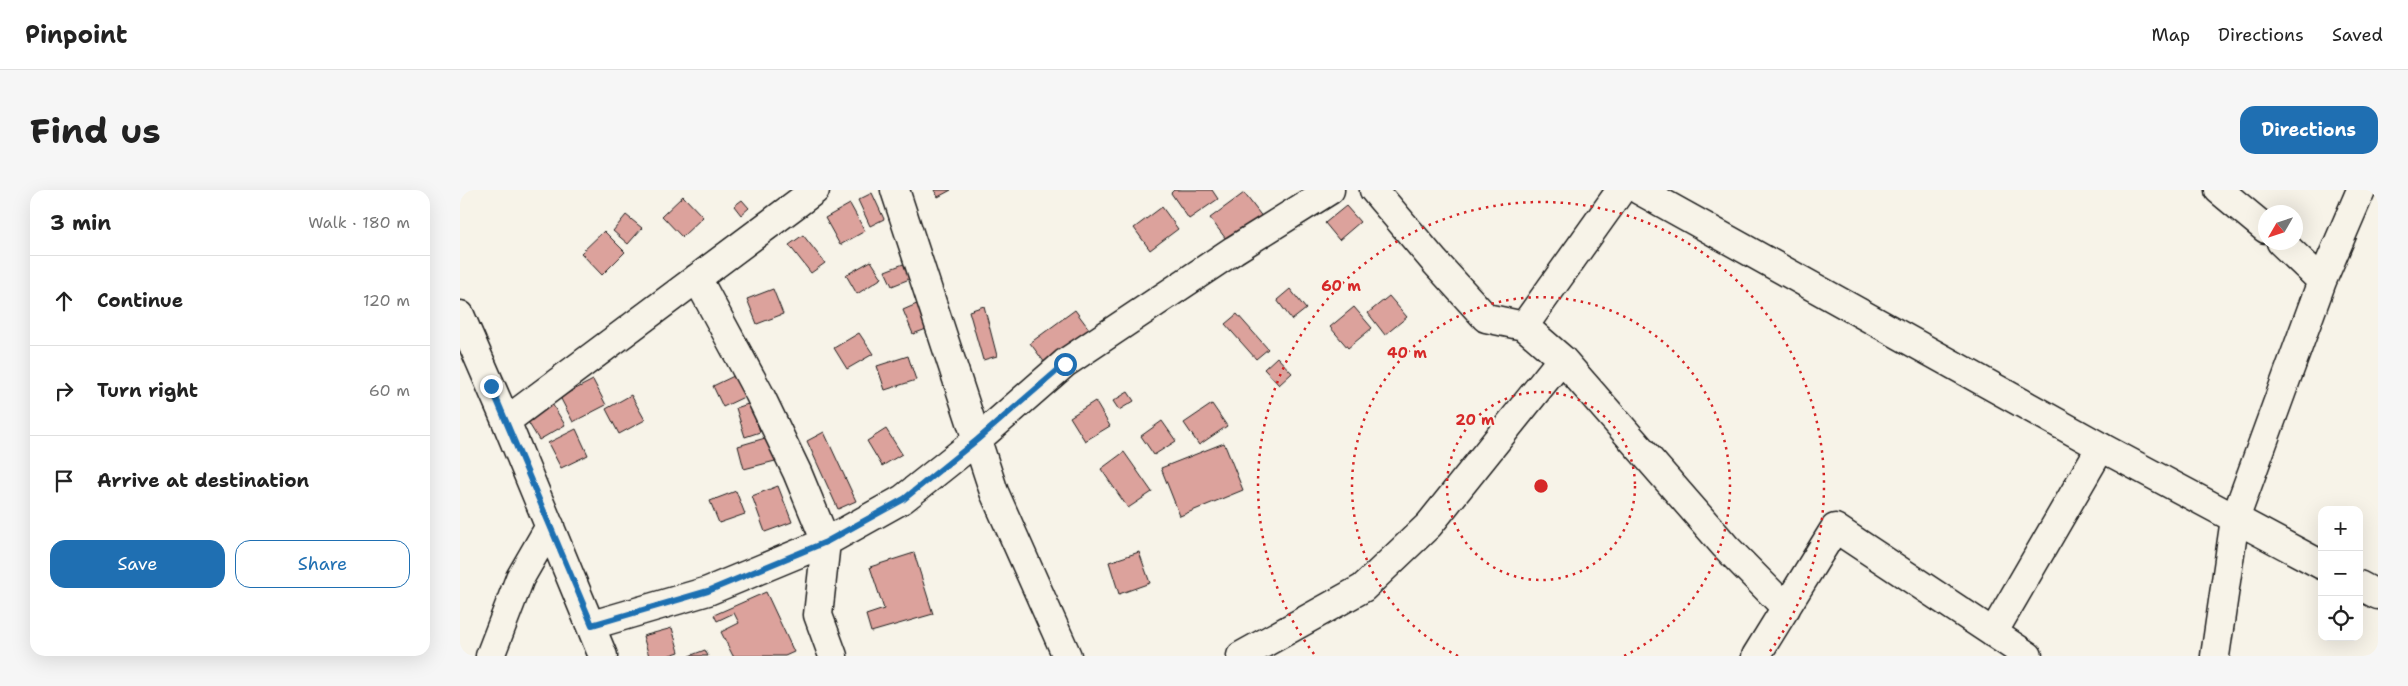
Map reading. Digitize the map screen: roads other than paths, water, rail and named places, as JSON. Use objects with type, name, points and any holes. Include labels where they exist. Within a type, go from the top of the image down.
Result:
[{"type":"street","points":[[506,421],[815,190]]},
{"type":"street","points":[[895,190],[994,492],[1067,656]]},
{"type":"street","points":[[592,625],[708,591],[826,542],[904,499],[977,440],[1065,364],[1234,250],[1330,190]]},
{"type":"street","points":[[1374,190],[1435,262],[1486,318],[1524,326],[1562,359],[1725,546],[1786,608]]},
{"type":"street","points":[[1524,326],[1622,190]]},
{"type":"street","points":[[1639,190],[2101,447],[2318,563]]},
{"type":"street","points":[[2219,190],[2258,222]]},
{"type":"street","points":[[2215,656],[2235,519],[2322,281],[2361,190]]},
{"type":"street","points":[[2289,250],[2322,281]]},
{"type":"street","points":[[697,278],[759,393],[797,472],[826,542],[818,615],[833,656]]},
{"type":"street","points":[[460,315],[592,625],[603,656]]},
{"type":"street","points":[[1241,656],[1363,588],[1430,526],[1562,359]]},
{"type":"street","points":[[1993,633],[2101,447]]},
{"type":"street","points":[[490,656],[520,578],[550,526]]},
{"type":"street","points":[[1756,656],[1835,528],[2028,656]]},
{"type":"street","points":[[2363,587],[2378,595]]}]
